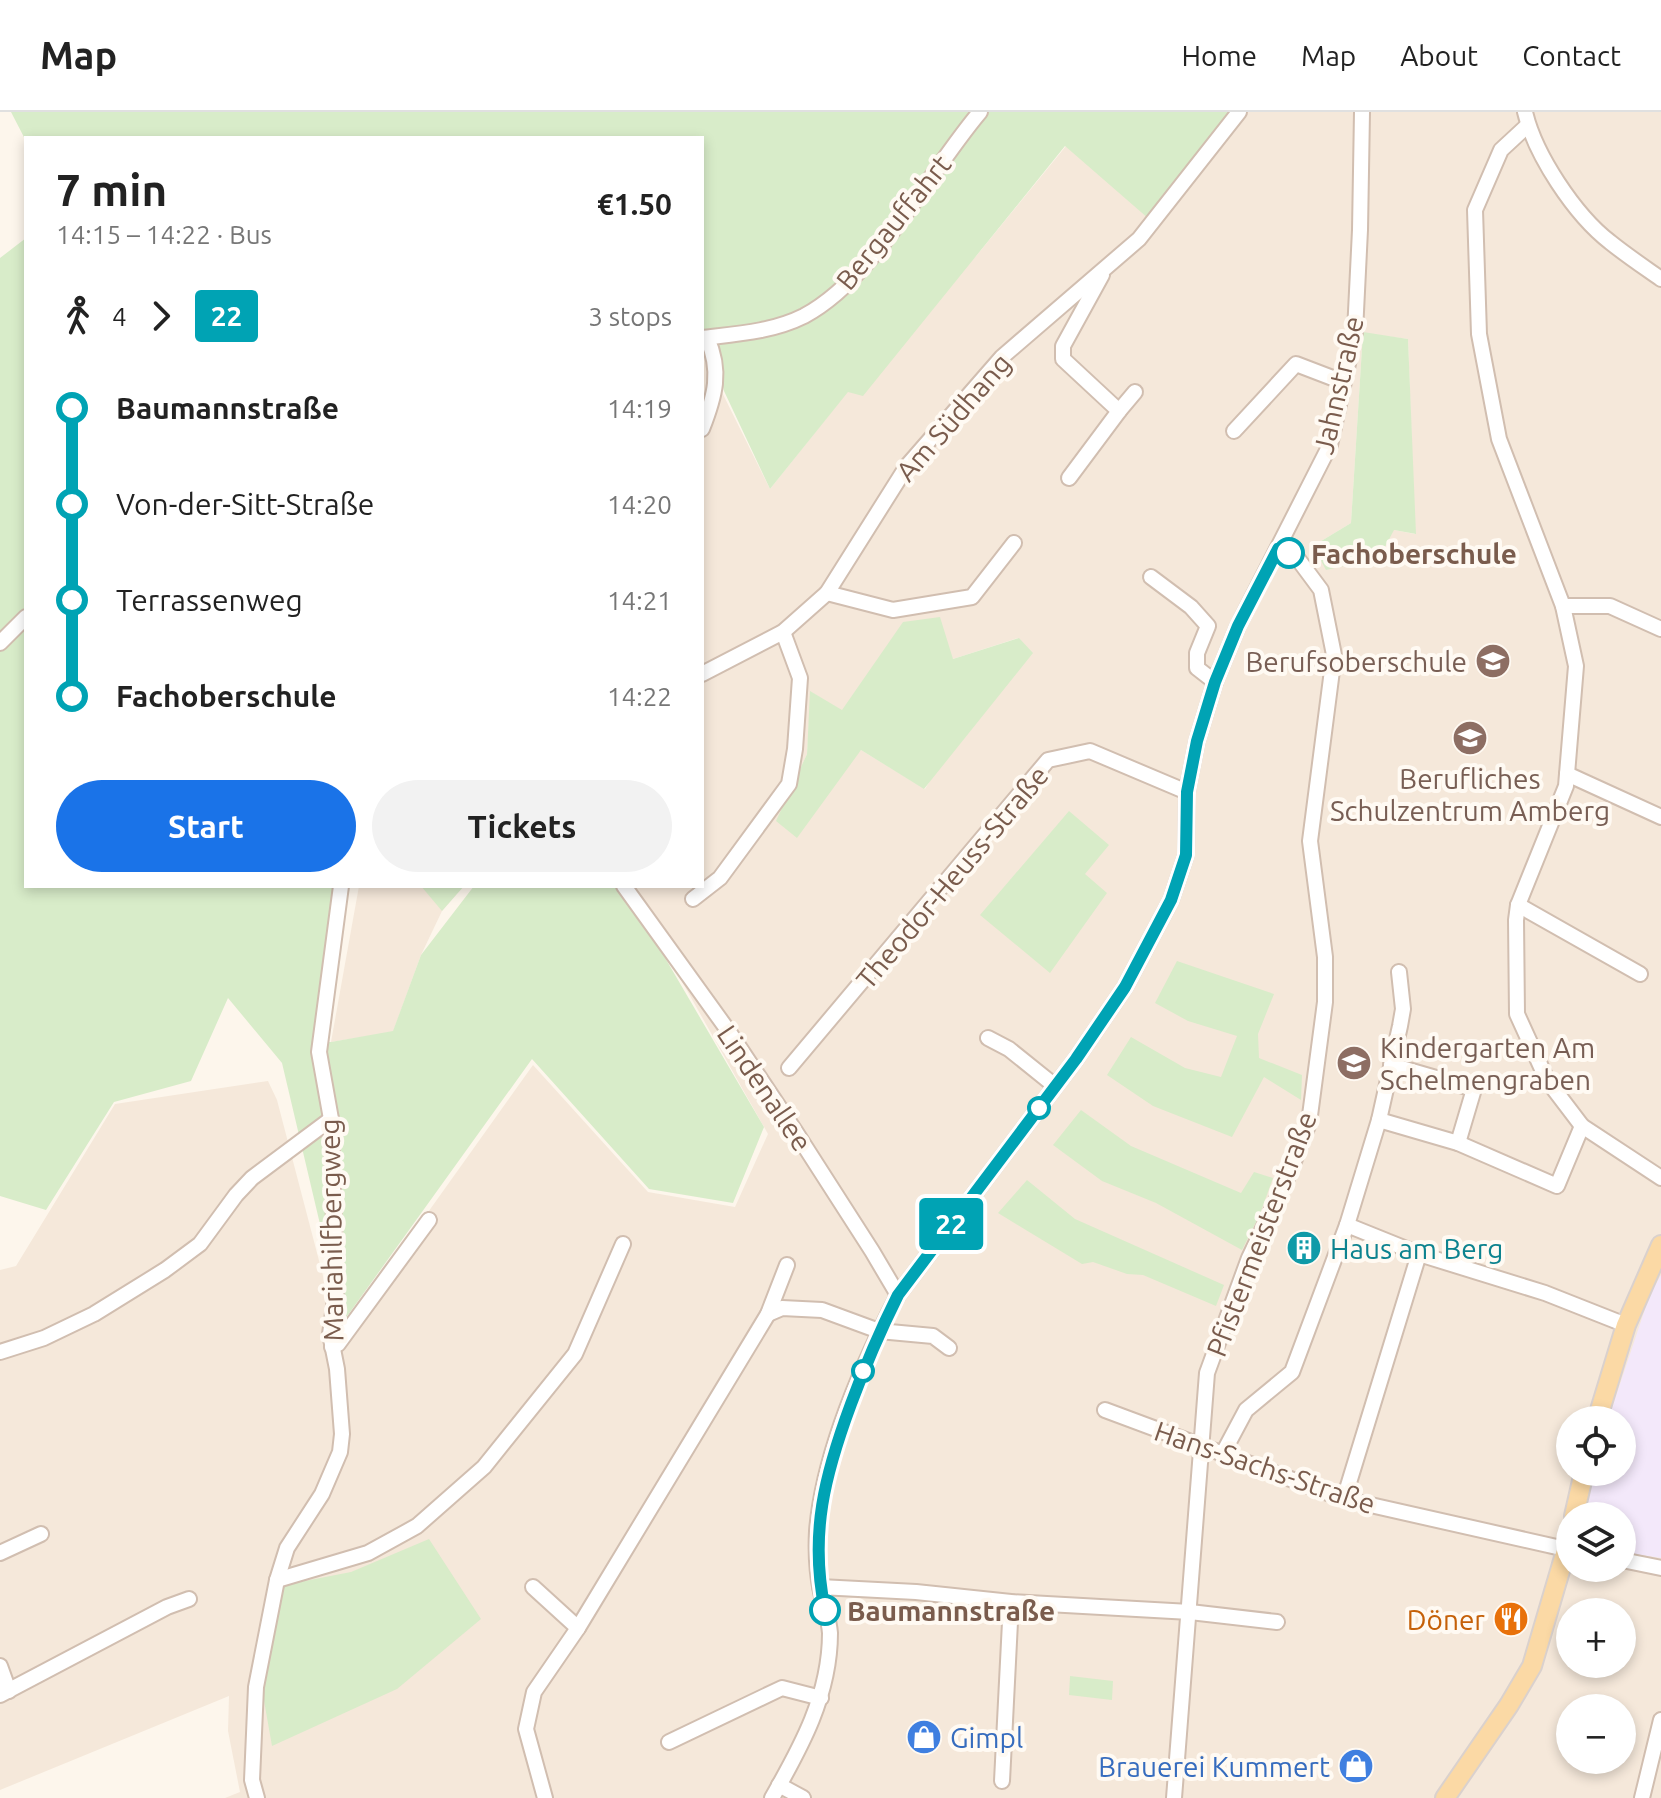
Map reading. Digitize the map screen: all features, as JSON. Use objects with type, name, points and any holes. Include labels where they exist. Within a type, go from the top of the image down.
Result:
[{"type":"main road","points":[[1601,1406],[1626,1325],[1661,1245]]},
{"type":"main road","points":[[1445,1798],[1532,1666],[1558,1582]]},
{"type":"street","name":"Bergauffahrt","points":[[704,338],[775,327],[802,317],[825,303],[858,271],[893,229],[980,112]]},
{"type":"street","name":"Am Südhang","points":[[704,673],[783,632],[827,593],[916,455],[1002,357],[1139,239],[1239,112]]},
{"type":"street","name":"Jahnstraße","points":[[775,1791],[811,1727],[821,1698],[830,1633],[820,1587],[817,1533],[831,1459],[879,1331],[898,1295],[1125,987],[1171,900],[1186,855],[1187,792],[1197,741],[1215,682],[1238,626],[1330,445],[1355,332],[1362,112]]},
{"type":"street","points":[[1661,279],[1608,241],[1587,220],[1551,171],[1527,118],[1501,150],[1475,210],[1479,334],[1499,439],[1563,606],[1576,666],[1566,786],[1518,905],[1517,1014],[1547,1080],[1582,1126],[1661,1178]]},
{"type":"street","name":"Am Südhang","points":[[1108,265],[1063,346],[1063,359],[1119,411]]},
{"type":"street","points":[[704,338],[717,360],[713,397],[704,423]]},
{"type":"street","points":[[1234,431],[1296,364],[1343,382]]},
{"type":"street","points":[[1069,478],[1135,392]]},
{"type":"street","points":[[827,593],[893,610],[972,597],[1014,543]]},
{"type":"street","name":"Pfistermeisterstraße","points":[[1174,1798],[1207,1373],[1249,1258],[1289,1174],[1309,1123],[1325,1002],[1325,957],[1310,841],[1334,655],[1321,590],[1295,555],[1278,549]]},
{"type":"street","points":[[1151,577],[1191,607],[1208,626],[1197,653],[1197,668],[1215,682]]},
{"type":"street","points":[[1563,606],[1610,606],[1661,629]]},
{"type":"street","points":[[0,643],[24,619]]},
{"type":"street","points":[[693,899],[720,878],[789,784],[800,678],[783,632]]},
{"type":"street","name":"Theodor-Heuss-Straße","points":[[789,1068],[1048,760],[1090,751],[1187,792]]},
{"type":"street","points":[[1567,774],[1661,817]]},
{"type":"street","name":"Mariahilfbergweg","points":[[257,1798],[252,1780],[256,1687],[277,1580],[287,1548],[317,1504],[340,1452],[340,1400],[330,1334],[336,1292],[331,1119],[319,1052],[341,888]]},
{"type":"street","name":"Lindenallee","points":[[625,888],[727,1029],[898,1295]]},
{"type":"street","points":[[1518,905],[1640,974]]},
{"type":"street","points":[[1222,1455],[1246,1410],[1292,1372],[1347,1225],[1379,1120],[1403,1009],[1399,972]]},
{"type":"street","points":[[988,1038],[1009,1049],[1055,1086]]},
{"type":"street","points":[[1391,1065],[1474,1089],[1458,1143]]},
{"type":"street","points":[[0,1352],[44,1338],[69,1326],[165,1270],[200,1244],[252,1178],[331,1119]]},
{"type":"street","points":[[1379,1120],[1458,1143],[1557,1186],[1582,1126]]},
{"type":"street","points":[[332,1347],[338,1344],[429,1220]]},
{"type":"street","points":[[1347,1225],[1419,1254],[1545,1293],[1626,1325]]},
{"type":"street","points":[[277,1580],[368,1553],[417,1526],[484,1467],[575,1354],[623,1244]]},
{"type":"street","points":[[1344,1499],[1419,1254]]},
{"type":"street","points":[[545,1798],[526,1729],[534,1692],[578,1628],[768,1314],[787,1265]]},
{"type":"street","points":[[768,1314],[782,1308],[822,1310],[879,1331],[933,1336],[949,1348]]},
{"type":"street","name":"Hans-Sachs-Straße","points":[[1105,1410],[1344,1499],[1556,1543]]},
{"type":"street","points":[[0,1553],[41,1534]]},
{"type":"street","points":[[1636,1563],[1661,1568]]},
{"type":"street","points":[[533,1587],[578,1628]]},
{"type":"street","points":[[820,1587],[1190,1612],[1277,1622]]},
{"type":"street","points":[[0,1666],[5,1693],[167,1607],[189,1599]]},
{"type":"street","points":[[1002,1781],[1011,1602]]},
{"type":"street","points":[[669,1742],[782,1688],[821,1698]]},
{"type":"street","points":[[1642,1798],[1661,1720]]},
{"type":"street","points":[[775,1791],[803,1798]]},
{"type":"shaded area","points":[[1232,112],[1661,112],[1661,1798],[225,1798],[240,1792],[228,1731],[229,1696],[0,1790],[0,1270],[16,1266],[115,1104],[268,1081],[277,1100],[339,1337],[533,1065],[648,1192],[735,1207],[768,1134],[629,888],[704,888],[704,356],[770,489],[848,391],[977,255],[1066,146]],"holes":[[[1363,333],[1408,339],[1415,534],[1394,530],[1313,546],[1351,523]],[[904,622],[953,659],[1018,638],[925,789],[861,750],[777,821],[807,754],[811,692],[842,711]]]},
{"type":"shaded area","points":[[359,888],[461,888],[442,911],[421,955],[393,1032],[331,1042]]},
{"type":"shaded area","points":[[1661,1275],[1661,1558],[1636,1554],[1636,1502],[1587,1502],[1590,1486],[1636,1486],[1636,1406],[1613,1406],[1650,1294]]},
{"type":"green space","points":[[11,112],[1232,112],[1149,219],[1065,146],[863,396],[848,392],[770,489],[724,391],[717,360],[704,333],[704,136],[24,137]]},
{"type":"green space","points":[[24,240],[24,888],[345,888],[326,1042],[331,1042],[393,1031],[421,955],[472,888],[624,888],[764,1127],[733,1203],[649,1189],[532,1059],[340,1326],[336,1292],[282,1063],[228,998],[191,1081],[114,1102],[46,1210],[0,1196],[0,258]]},
{"type":"green space","points":[[1363,332],[1408,339],[1416,534],[1394,530],[1379,558],[1326,570],[1313,546],[1351,523]]},
{"type":"green space","points":[[940,617],[953,659],[1019,638],[1033,653],[924,789],[861,750],[797,838],[776,821],[807,754],[810,691],[842,710],[903,622]]},
{"type":"green space","points":[[1069,811],[1109,845],[1085,874],[1107,893],[1050,973],[980,915]]},
{"type":"green space","points":[[423,888],[462,888],[442,911]]},
{"type":"green space","points":[[1177,961],[1274,994],[1258,1034],[1259,1058],[1302,1075],[1301,1100],[1264,1077],[1232,1137],[1153,1106],[1107,1075],[1131,1037],[1185,1068],[1221,1077],[1237,1036],[1188,1021],[1155,1003]]},
{"type":"green space","points":[[1081,1110],[1131,1146],[1241,1193],[1254,1172],[1273,1178],[1242,1250],[1156,1203],[1102,1181],[1053,1145]]},
{"type":"green space","points":[[1027,1180],[1075,1219],[1224,1285],[1216,1306],[1143,1275],[1127,1274],[1093,1262],[1082,1264],[998,1213]]},
{"type":"green space","points":[[429,1539],[481,1619],[397,1689],[272,1746],[263,1695],[284,1585],[351,1572]]},
{"type":"green space","points":[[1070,1676],[1113,1681],[1112,1700],[1069,1695]]},
{"type":"bus line","name":"22","points":[[825,1610],[820,1587],[817,1533],[823,1496],[831,1459],[879,1331],[898,1295],[1076,1059],[1139,962],[1171,900],[1186,855],[1187,792],[1197,741],[1215,682],[1238,626],[1278,549],[1289,553]]},
{"type":"place","name":"Fachoberschule","points":[[1289,553]]},
{"type":"place","name":"Berufsoberschule","points":[[1493,661]]},
{"type":"place","name":"Berufliches Schulzentrum Amberg","points":[[1470,738]]},
{"type":"place","name":"Kindergarten Am Schelmengraben","points":[[1354,1063]]},
{"type":"place","name":"Haus am Berg","points":[[1304,1248]]},
{"type":"place","name":"Baumannstraße","points":[[825,1610]]},
{"type":"place","name":"Döner","points":[[1511,1619]]},
{"type":"place","name":"Gimpl","points":[[924,1737]]},
{"type":"place","name":"Brauerei Kummert","points":[[1356,1766]]}]
